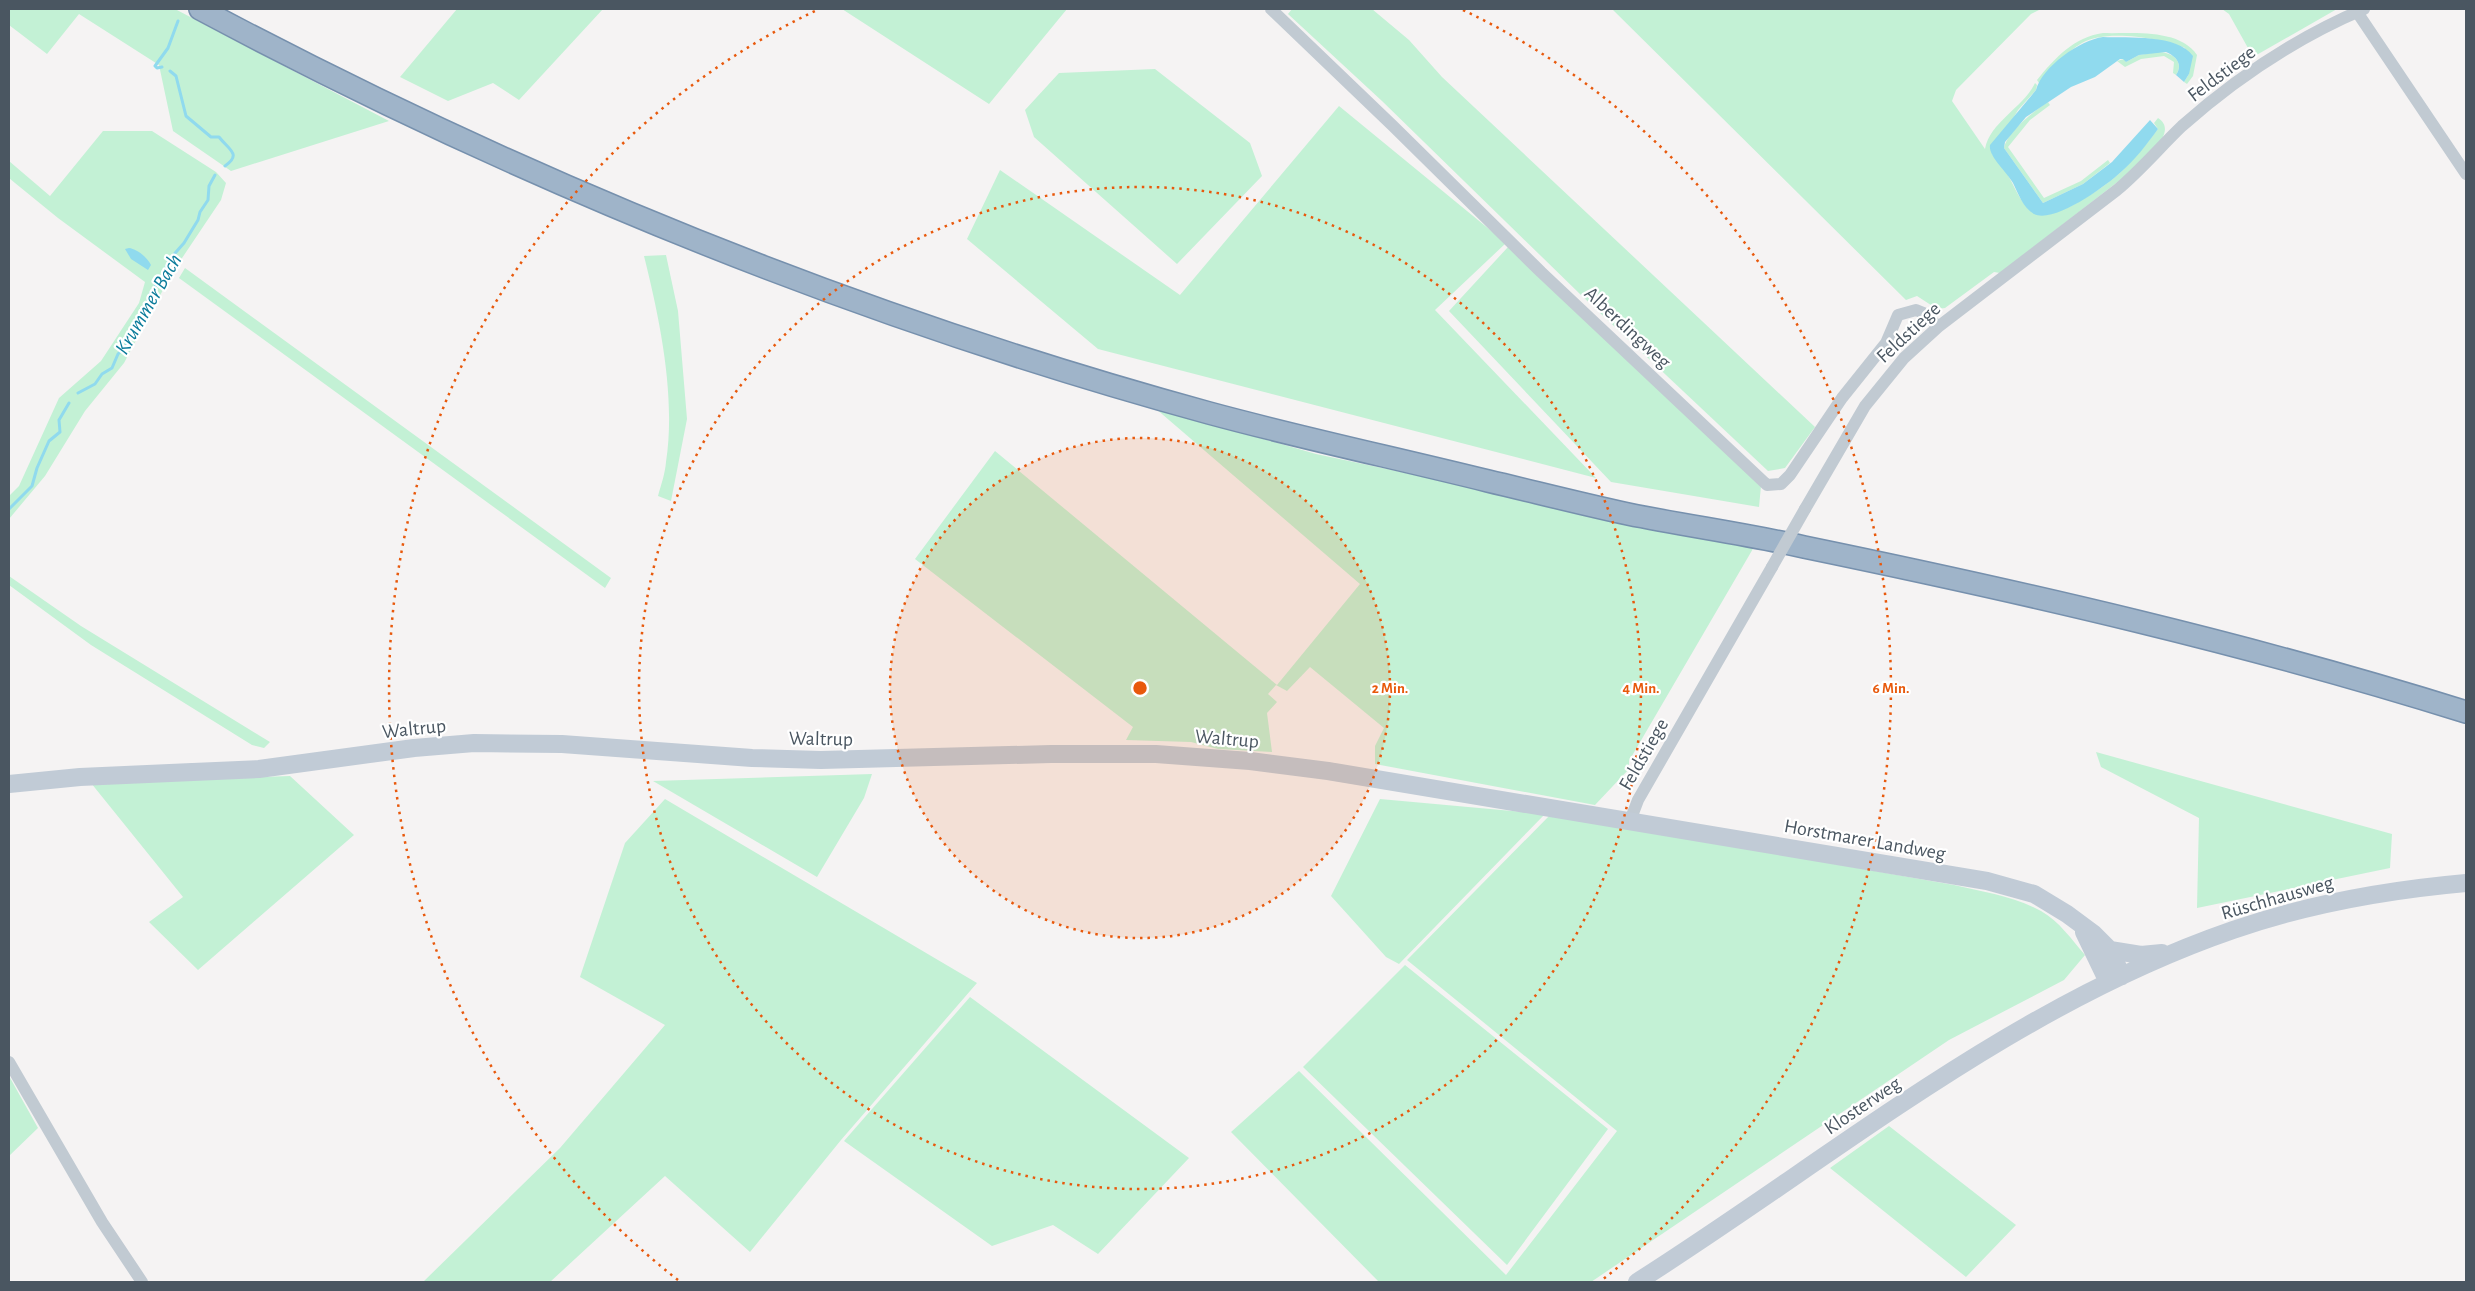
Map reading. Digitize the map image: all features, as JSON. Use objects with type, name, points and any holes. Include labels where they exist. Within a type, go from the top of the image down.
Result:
[{"type":"highway","points":[[200,9],[389,106],[594,199],[801,282],[969,341],[1089,379],[1321,442],[1533,493],[1623,513],[1796,545],[2114,616],[2291,661],[2466,712]]},
{"type":"highway","points":[[226,9],[426,110],[618,196],[834,281],[1044,352],[1199,398],[1390,446],[2094,601],[2290,652],[2466,702]]},
{"type":"main road","name":"Waltrup","points":[[9,784],[80,777],[242,770],[414,748],[500,743],[562,744],[743,758],[821,760],[1121,753],[1217,757],[1294,766],[1630,821]]},
{"type":"main road","name":"Horstmarer Landweg","points":[[1630,821],[1987,881],[2034,894],[2060,909],[2094,934],[2110,950],[2115,979]]},
{"type":"main road","name":"Rüschhausweg","points":[[2115,979],[2186,948],[2265,920],[2326,903],[2410,888],[2466,883]]},
{"type":"main road","name":"Horstmarer Landweg","points":[[2082,927],[2115,979]]},
{"type":"main road","points":[[2110,950],[2141,955],[2186,948]]},
{"type":"main road","name":"Klosterweg","points":[[1642,1279],[1957,1068],[2021,1029],[2115,979]]},
{"type":"street","name":"Alberdingweg","points":[[1271,9],[1394,126],[1541,272],[1767,485],[1781,484],[1790,475],[1842,398],[1886,343],[1898,315],[1916,310],[1926,314],[1938,327]]},
{"type":"street","name":"Feldstiege","points":[[1630,821],[1638,800],[1852,428],[1876,392],[1904,358],[1938,327],[2117,190],[2145,165],[2183,126],[2233,85],[2286,50],[2360,10]]},
{"type":"street","points":[[2360,10],[2466,174]]},
{"type":"street","points":[[9,1062],[102,1222],[142,1282]]},
{"type":"green space","points":[[9,9],[175,9],[389,121],[231,171],[173,131],[159,65],[79,14],[47,54],[9,25]]},
{"type":"green space","points":[[457,9],[603,9],[519,100],[493,83],[448,101],[400,77]]},
{"type":"green space","points":[[842,9],[1067,9],[989,104]]},
{"type":"green space","points":[[1292,9],[1372,9],[1409,40],[1442,77],[1815,427],[1785,468],[1768,471],[1581,295],[1382,101],[1288,14]]},
{"type":"green space","points":[[1612,9],[2041,9],[2031,14],[1956,90],[1952,101],[1985,149],[1993,131],[2030,92],[2035,83],[2037,85],[2036,90],[2018,110],[1992,154],[2006,172],[2025,205],[2034,213],[2043,215],[2067,208],[2106,184],[2128,165],[2158,129],[2154,123],[2158,118],[2163,123],[2164,135],[2142,163],[2000,273],[1994,272],[1945,308],[1937,309],[1917,296],[1906,300]]},
{"type":"green space","points":[[2222,9],[2337,9],[2253,57],[2229,14]]},
{"type":"green space","points":[[2103,33],[2154,34],[2179,40],[2189,46],[2197,55],[2193,76],[2187,84],[2184,82],[2189,74],[2185,48],[2148,38],[2104,36],[2092,39],[2076,47],[2039,83],[2037,80],[2066,50],[2083,39]]},
{"type":"green space","points":[[2163,52],[2176,58],[2179,66],[2176,75],[2173,73],[2174,62],[2164,56],[2141,59],[2125,67],[2117,61],[2124,59],[2126,62],[2139,55]]},
{"type":"green space","points":[[1155,69],[1250,143],[1262,176],[1177,264],[1034,137],[1025,110],[1059,73]]},
{"type":"green space","points":[[2048,102],[2050,105],[2030,120],[2008,147],[2044,198],[2081,181],[2108,160],[2110,163],[2083,184],[2043,203],[2004,148],[2010,135],[2029,116]]},
{"type":"green space","points":[[1339,106],[1506,243],[1435,310],[1596,478],[1098,349],[967,239],[1000,170],[1180,295]]},
{"type":"green space","points":[[103,131],[152,131],[216,172],[226,183],[221,200],[172,273],[124,363],[85,411],[45,476],[9,519],[9,496],[19,486],[59,398],[101,361],[139,303],[145,282],[58,218],[9,178],[9,161],[50,196]]},
{"type":"green space","points":[[1508,247],[1761,486],[1759,507],[1611,482],[1449,311]]},
{"type":"green space","points":[[666,255],[678,311],[687,419],[671,501],[658,496],[665,471],[669,437],[668,385],[661,332],[644,256]]},
{"type":"green space","points":[[185,268],[611,578],[605,588],[179,278]]},
{"type":"green space","points":[[1155,408],[1316,454],[1754,547],[1629,761],[1629,769],[1595,805],[1375,764],[1375,746],[1384,728],[1310,667],[1287,691],[1276,685],[1268,694],[1277,702],[1267,713],[1272,752],[1218,749],[1191,742],[1126,740],[1133,727],[915,559],[995,451],[1277,685],[1360,584]]},
{"type":"green space","points":[[9,576],[81,626],[270,742],[264,748],[252,745],[91,645],[9,585]]},
{"type":"green space","points":[[2096,752],[2392,834],[2390,868],[2197,908],[2199,818],[2101,767]]},
{"type":"green space","points":[[872,774],[864,798],[817,877],[653,781]]},
{"type":"green space","points":[[290,776],[354,835],[198,970],[149,922],[183,897],[91,783]]},
{"type":"green space","points":[[665,799],[977,983],[841,1140],[750,1252],[665,1176],[550,1282],[423,1282],[560,1148],[665,1025],[580,977],[625,843]]},
{"type":"green space","points":[[1380,799],[1545,814],[1399,964],[1386,957],[1331,896]]},
{"type":"green space","points":[[1551,814],[1954,885],[1998,895],[2031,906],[2048,915],[2065,931],[2085,955],[2064,980],[1949,1040],[1591,1282],[1379,1282],[1231,1132],[1299,1071],[1506,1275],[1617,1131],[1407,960]]},
{"type":"green space","points":[[1405,965],[1608,1129],[1507,1265],[1303,1067]]},
{"type":"green space","points":[[970,997],[1189,1158],[1098,1254],[1053,1225],[992,1246],[844,1141]]},
{"type":"green space","points":[[9,1076],[38,1128],[9,1156]]},
{"type":"green space","points":[[1889,1126],[2016,1225],[1966,1277],[1830,1168]]},
{"type":"water","points":[[2103,37],[2152,39],[2176,44],[2186,49],[2193,56],[2189,74],[2184,82],[2176,75],[2179,67],[2178,61],[2166,52],[2139,55],[2126,62],[2120,59],[2095,77],[2071,87],[2026,117],[2005,142],[2004,148],[2043,203],[2083,184],[2112,162],[2150,120],[2158,129],[2141,152],[2126,167],[2092,194],[2054,214],[2043,216],[2034,214],[2024,204],[2013,183],[1995,159],[1990,145],[2036,90],[2046,72],[2054,64],[2073,49]]},
{"type":"water","points":[[129,248],[147,259],[151,265],[148,270],[131,259],[125,249]]},
{"type":"waterway","name":"Krummer Bach","points":[[162,67],[157,68],[155,66],[168,48],[178,21]]},
{"type":"waterway","name":"Krummer Bach","points":[[170,71],[176,76],[186,116],[211,137],[219,137],[232,152],[233,158],[225,166]]},
{"type":"waterway","name":"Krummer Bach","points":[[78,393],[95,384],[102,374],[112,368],[118,354],[126,346],[141,320],[150,294],[164,273],[169,260],[184,243],[198,220],[200,212],[208,200],[209,186],[215,175]]},
{"type":"waterway","name":"Krummer Bach","points":[[9,509],[32,486],[37,468],[49,441],[60,432],[59,420],[69,403]]}]
